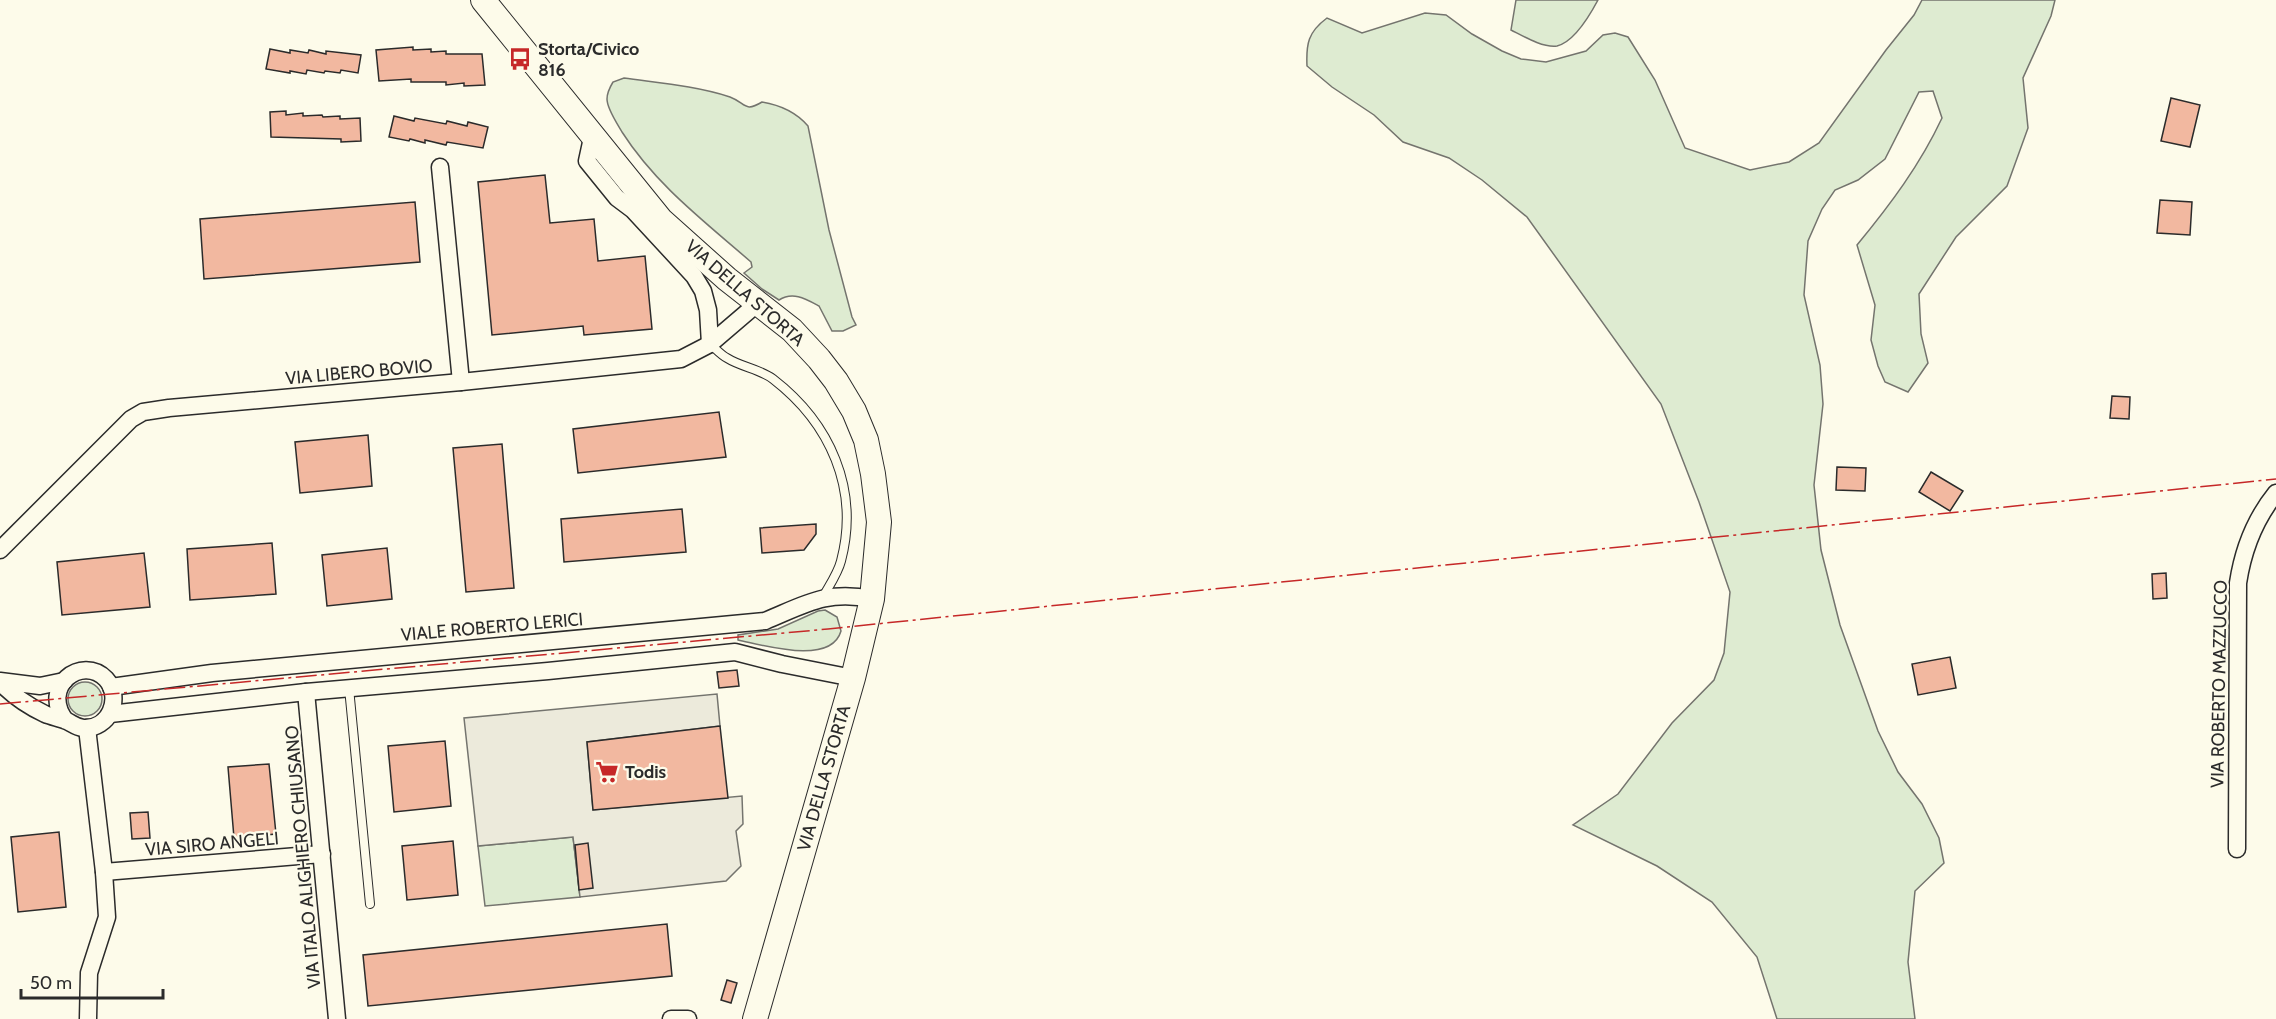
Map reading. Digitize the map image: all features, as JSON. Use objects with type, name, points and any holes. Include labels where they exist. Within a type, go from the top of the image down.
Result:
[{"type":"main road","name":"VIA DELLA STORTA","points":[[483,0],[592,138],[661,220],[727,279],[792,330],[819,359],[836,381],[854,411],[866,440],[879,522],[872,599],[853,678],[754,1019]]},
{"type":"street","points":[[592,138],[587,161],[617,198],[633,210],[694,276],[704,291],[708,310],[710,344]]},
{"type":"street","points":[[440,167],[461,382]]},
{"type":"street","name":"VIA LIBERO BOVIO","points":[[0,550],[131,419],[143,412],[681,359],[710,344],[758,303]]},
{"type":"street","name":"VIA ROBERTO MAZZUCCO","points":[[2237,849],[2238,583],[2248,542],[2268,502],[2276,493]]},
{"type":"street","name":"VIALE ROBERTO LERICI","points":[[111,687],[224,672],[765,621],[823,597],[849,595],[872,599]]},
{"type":"street","points":[[110,714],[306,692],[735,652],[853,678]]},
{"type":"street","points":[[0,682],[13,696],[44,714],[76,727],[87,728],[100,724],[110,714],[114,696],[104,678],[95,672],[83,671],[73,674],[64,681],[58,690],[57,702],[66,721]]},
{"type":"street","points":[[0,682],[40,686],[64,681]]},
{"type":"street","name":"VIA ITALO ALIGHIERO CHIUSANO","points":[[306,692],[338,1019]]},
{"type":"street","points":[[87,728],[105,872],[107,917],[89,973],[88,1019]]},
{"type":"street","name":"VIA SIRO ANGELI","points":[[105,872],[322,854]]},
{"type":"street","points":[[671,1019],[688,1019]]},
{"type":"lane","points":[[710,344],[727,358],[771,377],[799,401],[822,430],[836,457],[846,498],[847,528],[841,563],[823,597]]},
{"type":"lane","points":[[349,688],[370,904]]},
{"type":"green space","points":[[1516,0],[1598,0],[1575,34],[1557,46],[1551,46],[1533,41],[1511,30]]},
{"type":"green space","points":[[1922,0],[2055,0],[2051,16],[2023,78],[2028,128],[2007,186],[1956,237],[1919,294],[1921,334],[1928,363],[1908,392],[1885,382],[1878,366],[1871,340],[1875,305],[1857,245],[1904,184],[1942,118],[1933,91],[1919,92],[1885,159],[1858,180],[1835,190],[1822,209],[1808,241],[1804,295],[1820,365],[1823,404],[1814,485],[1821,550],[1840,625],[1878,731],[1898,772],[1922,804],[1939,838],[1944,863],[1915,891],[1908,962],[1915,1019],[1777,1019],[1757,957],[1712,902],[1657,866],[1573,825],[1618,794],[1672,723],[1714,680],[1724,653],[1730,592],[1699,502],[1661,404],[1527,217],[1482,180],[1449,158],[1403,142],[1374,115],[1332,87],[1307,66],[1307,51],[1312,34],[1327,18],[1362,33],[1425,13],[1446,15],[1472,34],[1502,51],[1521,59],[1546,62],[1586,51],[1603,35],[1615,33],[1628,37],[1655,80],[1685,148],[1750,170],[1789,162],[1819,143],[1914,15]]},
{"type":"green space","points":[[624,78],[704,90],[730,97],[748,107],[762,102],[769,103],[793,113],[808,126],[829,230],[856,325],[843,331],[832,331],[819,306],[794,296],[779,300],[744,273],[752,267],[751,262],[665,186],[622,132],[610,111],[607,99],[613,82]]},
{"type":"green space","points":[[825,610],[837,617],[841,631],[835,642],[824,648],[811,651],[779,649],[738,640],[738,635],[778,629]]},
{"type":"green space","points":[[85,682],[97,687],[102,699],[97,711],[85,716],[73,711],[68,699],[73,687]]},
{"type":"green space","points":[[573,837],[580,897],[485,906],[478,846]]},
{"type":"shaded area","points":[[717,694],[720,726],[587,742],[593,810],[742,796],[743,824],[736,831],[741,866],[726,881],[580,897],[573,837],[478,846],[464,718]]},
{"type":"building","points":[[413,47],[413,50],[446,51],[446,54],[482,54],[485,85],[464,86],[464,83],[446,85],[446,82],[411,82],[411,79],[379,81],[376,50]]},
{"type":"building","points":[[270,49],[290,53],[290,50],[308,53],[309,50],[326,54],[326,51],[361,55],[358,73],[341,70],[340,73],[325,71],[324,73],[307,70],[306,74],[266,69]]},
{"type":"building","points":[[2171,98],[2200,105],[2190,147],[2161,141]]},
{"type":"building","points":[[286,111],[286,115],[303,113],[303,116],[360,118],[361,141],[341,142],[341,139],[271,137],[270,112]]},
{"type":"building","points":[[394,116],[414,121],[415,118],[446,124],[447,121],[467,126],[468,122],[488,127],[483,148],[447,142],[446,145],[425,140],[425,143],[389,137]]},
{"type":"building","points":[[545,175],[550,223],[594,219],[598,261],[645,256],[652,329],[584,335],[583,326],[492,335],[478,182]]},
{"type":"building","points":[[2160,200],[2192,202],[2190,235],[2157,233]]},
{"type":"building","points":[[415,202],[420,262],[204,279],[200,219]]},
{"type":"building","points":[[2112,396],[2130,397],[2129,419],[2110,418]]},
{"type":"building","points":[[719,412],[726,457],[578,473],[573,429]]},
{"type":"building","points":[[368,435],[372,486],[300,493],[295,442]]},
{"type":"building","points":[[502,444],[514,588],[466,592],[453,448]]},
{"type":"building","points":[[1837,467],[1866,468],[1865,491],[1836,490]]},
{"type":"building","points":[[1931,472],[1963,491],[1950,511],[1919,492]]},
{"type":"building","points":[[682,509],[686,552],[564,562],[561,519]]},
{"type":"building","points":[[816,524],[816,534],[804,550],[762,553],[760,528]]},
{"type":"building","points":[[272,543],[276,594],[190,600],[187,549]]},
{"type":"building","points":[[387,548],[392,599],[327,606],[322,555]]},
{"type":"building","points":[[144,553],[150,607],[62,615],[57,562]]},
{"type":"building","points":[[2166,573],[2167,598],[2153,599],[2152,574]]},
{"type":"building","points":[[1950,657],[1956,688],[1918,695],[1912,664]]},
{"type":"building","points":[[737,670],[739,686],[719,688],[717,672]]},
{"type":"building","points":[[720,726],[728,798],[593,810],[587,742]]},
{"type":"building","points":[[445,741],[451,806],[394,812],[388,746]]},
{"type":"building","points":[[269,764],[276,834],[234,838],[228,767]]},
{"type":"building","points":[[148,812],[150,838],[132,839],[130,813]]},
{"type":"building","points":[[59,832],[66,907],[18,912],[11,837]]},
{"type":"building","points":[[453,841],[458,895],[407,900],[402,846]]},
{"type":"building","points":[[588,843],[593,888],[579,890],[575,845]]},
{"type":"building","points":[[667,924],[672,976],[368,1006],[363,955]]},
{"type":"building","points":[[727,980],[737,983],[731,1003],[721,1000]]},
{"type":"power","points":[[0,704],[828,629],[2276,479]]},
{"type":"place","name":"Storta/Civico 816","points":[[520,59]]},
{"type":"place","name":"Todis","points":[[607,772]]}]
